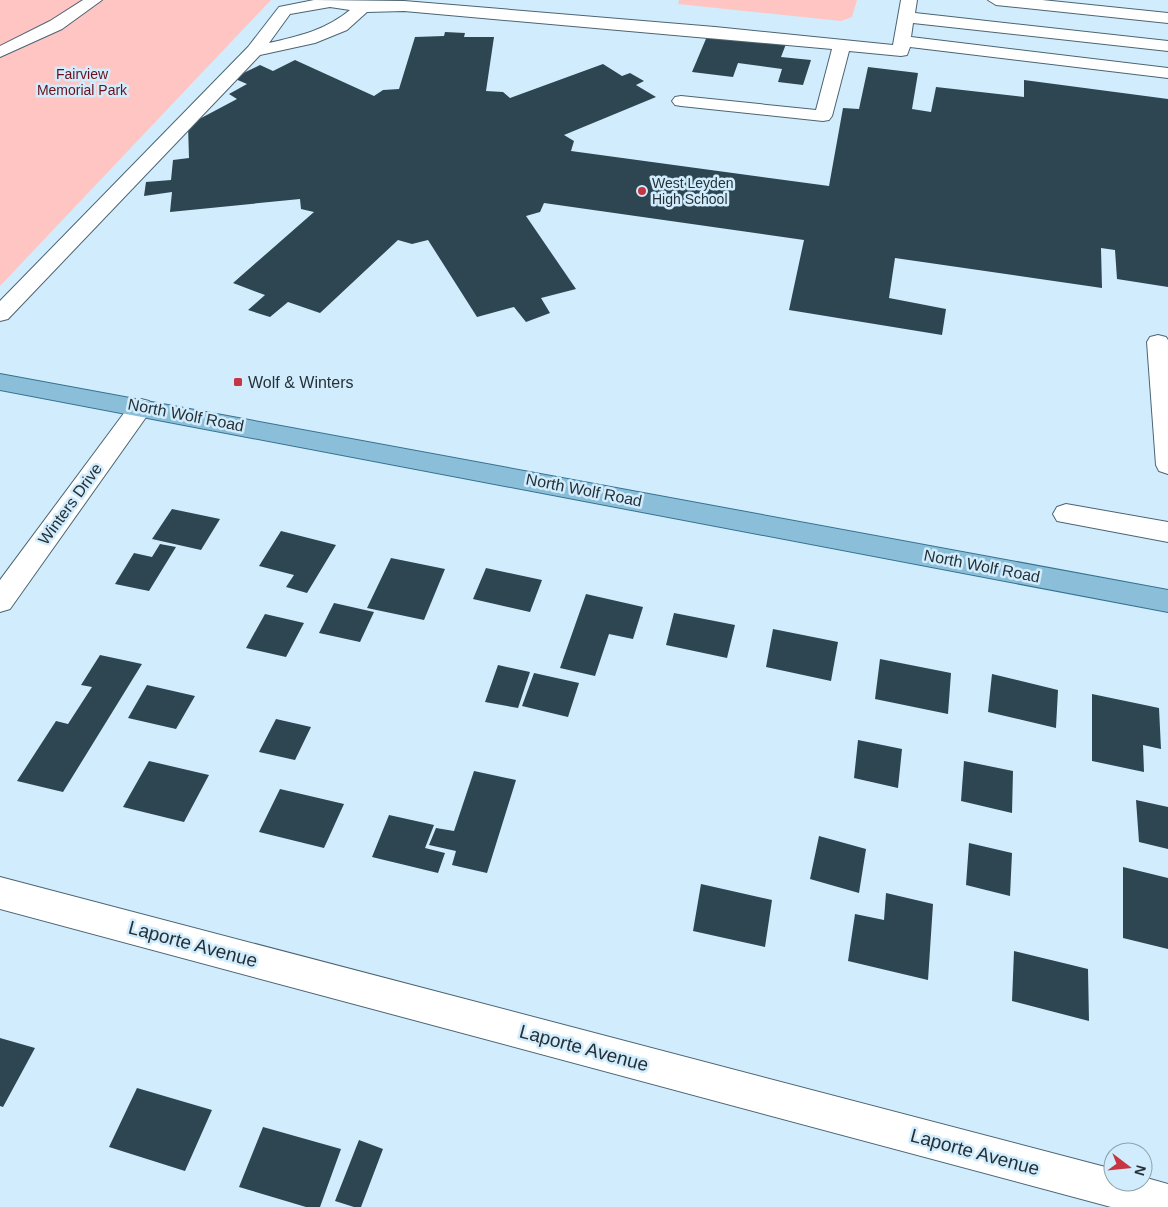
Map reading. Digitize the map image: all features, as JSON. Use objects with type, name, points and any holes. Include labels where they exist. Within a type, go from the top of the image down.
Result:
[{"type":"main road","name":"North Wolf Road","points":[[0,382],[140,406],[1168,601]]},
{"type":"street","points":[[0,52],[56,26],[94,0]]},
{"type":"street","points":[[996,0],[1168,18]]},
{"type":"street","points":[[0,314],[254,51],[285,10],[330,2],[363,7],[404,6],[789,39],[901,51],[908,8],[1168,46]]},
{"type":"street","points":[[254,51],[317,36],[340,26],[363,7]]},
{"type":"street","points":[[902,41],[1168,73]]},
{"type":"street","points":[[682,100],[823,116],[842,45]]},
{"type":"street","points":[[1158,342],[1168,465]]},
{"type":"street","name":"Winters Drive","points":[[0,601],[140,406]]},
{"type":"street","points":[[1066,514],[1168,532]]},
{"type":"street","name":"Laporte Avenue","points":[[0,893],[1168,1203]]},
{"type":"green space","name":"Fairview Memorial Park","points":[[0,0],[271,0],[0,286]]},
{"type":"green space","points":[[679,0],[857,0],[852,17],[841,21],[678,4]]},
{"type":"building","points":[[445,32],[465,33],[464,37],[494,37],[486,91],[503,92],[510,98],[603,64],[622,76],[630,73],[644,81],[636,85],[656,97],[564,135],[574,141],[571,151],[829,186],[843,108],[859,109],[868,67],[918,73],[912,109],[931,112],[936,87],[1024,97],[1024,80],[1168,99],[1168,287],[1117,279],[1115,250],[1101,248],[1102,288],[895,258],[889,298],[946,309],[942,335],[789,310],[804,240],[544,203],[540,212],[526,216],[576,289],[541,298],[550,313],[526,322],[514,307],[477,317],[428,240],[412,244],[398,240],[320,313],[288,302],[270,317],[248,310],[265,295],[233,283],[314,212],[301,209],[300,199],[170,212],[172,192],[144,196],[146,182],[171,180],[173,160],[189,158],[188,125],[237,99],[229,94],[247,84],[233,78],[260,65],[273,71],[295,60],[374,96],[383,90],[399,89],[415,37],[444,36]]},
{"type":"building","points":[[708,34],[786,44],[781,57],[811,60],[803,85],[778,82],[782,69],[738,63],[733,77],[692,72]]},
{"type":"building","points":[[172,509],[220,519],[201,550],[152,539]]},
{"type":"building","points":[[281,531],[336,545],[307,593],[286,587],[294,575],[259,566]]},
{"type":"building","points":[[160,544],[176,547],[149,591],[115,584],[134,553],[152,557]]},
{"type":"building","points":[[391,558],[445,569],[424,620],[367,608]]},
{"type":"building","points":[[486,568],[542,580],[530,612],[473,599]]},
{"type":"building","points":[[586,594],[643,607],[633,639],[609,634],[595,676],[560,668]]},
{"type":"building","points":[[334,603],[374,612],[360,642],[319,633]]},
{"type":"building","points":[[674,613],[735,625],[727,658],[666,645]]},
{"type":"building","points":[[265,614],[304,623],[286,657],[246,648]]},
{"type":"building","points":[[773,629],[838,642],[831,681],[766,667]]},
{"type":"building","points":[[100,655],[142,664],[63,792],[17,781],[56,721],[68,724],[92,687],[81,685]]},
{"type":"building","points":[[880,659],[951,673],[948,714],[875,699]]},
{"type":"building","points":[[498,665],[530,672],[518,708],[485,702]]},
{"type":"building","points":[[534,673],[579,683],[568,717],[522,706]]},
{"type":"building","points":[[992,674],[1058,690],[1056,728],[988,712]]},
{"type":"building","points":[[147,685],[195,696],[176,729],[128,718]]},
{"type":"building","points":[[1092,694],[1159,708],[1161,749],[1143,745],[1144,772],[1092,761]]},
{"type":"building","points":[[276,719],[311,727],[295,760],[259,752]]},
{"type":"building","points":[[858,740],[902,749],[898,788],[854,778]]},
{"type":"building","points":[[149,761],[209,775],[184,822],[123,807]]},
{"type":"building","points":[[964,761],[1013,771],[1012,813],[961,801]]},
{"type":"building","points":[[474,771],[516,780],[487,873],[452,865],[456,851],[429,845],[436,828],[454,831]]},
{"type":"building","points":[[280,789],[344,804],[324,848],[259,832]]},
{"type":"building","points":[[1136,800],[1168,807],[1168,849],[1139,842]]},
{"type":"building","points":[[389,815],[434,825],[425,848],[445,853],[438,873],[372,857]]},
{"type":"building","points":[[819,836],[866,849],[859,893],[810,879]]},
{"type":"building","points":[[969,843],[1012,853],[1010,896],[966,885]]},
{"type":"building","points":[[1123,867],[1168,878],[1168,949],[1123,938]]},
{"type":"building","points":[[701,884],[772,900],[765,947],[693,931]]},
{"type":"building","points":[[886,893],[933,904],[928,980],[848,961],[855,914],[884,920]]},
{"type":"building","points":[[1014,951],[1088,969],[1089,1021],[1012,1001]]},
{"type":"building","points":[[0,1038],[35,1048],[3,1107],[0,1106]]},
{"type":"building","points":[[137,1088],[212,1110],[185,1171],[109,1147]]},
{"type":"building","points":[[263,1127],[341,1149],[320,1207],[306,1207],[239,1187]]},
{"type":"building","points":[[359,1140],[383,1149],[361,1207],[354,1207],[335,1201]]},
{"type":"place","name":"West Leyden High School","points":[[642,191]]},
{"type":"place","name":"Wolf & Winters","points":[[238,382]]}]
